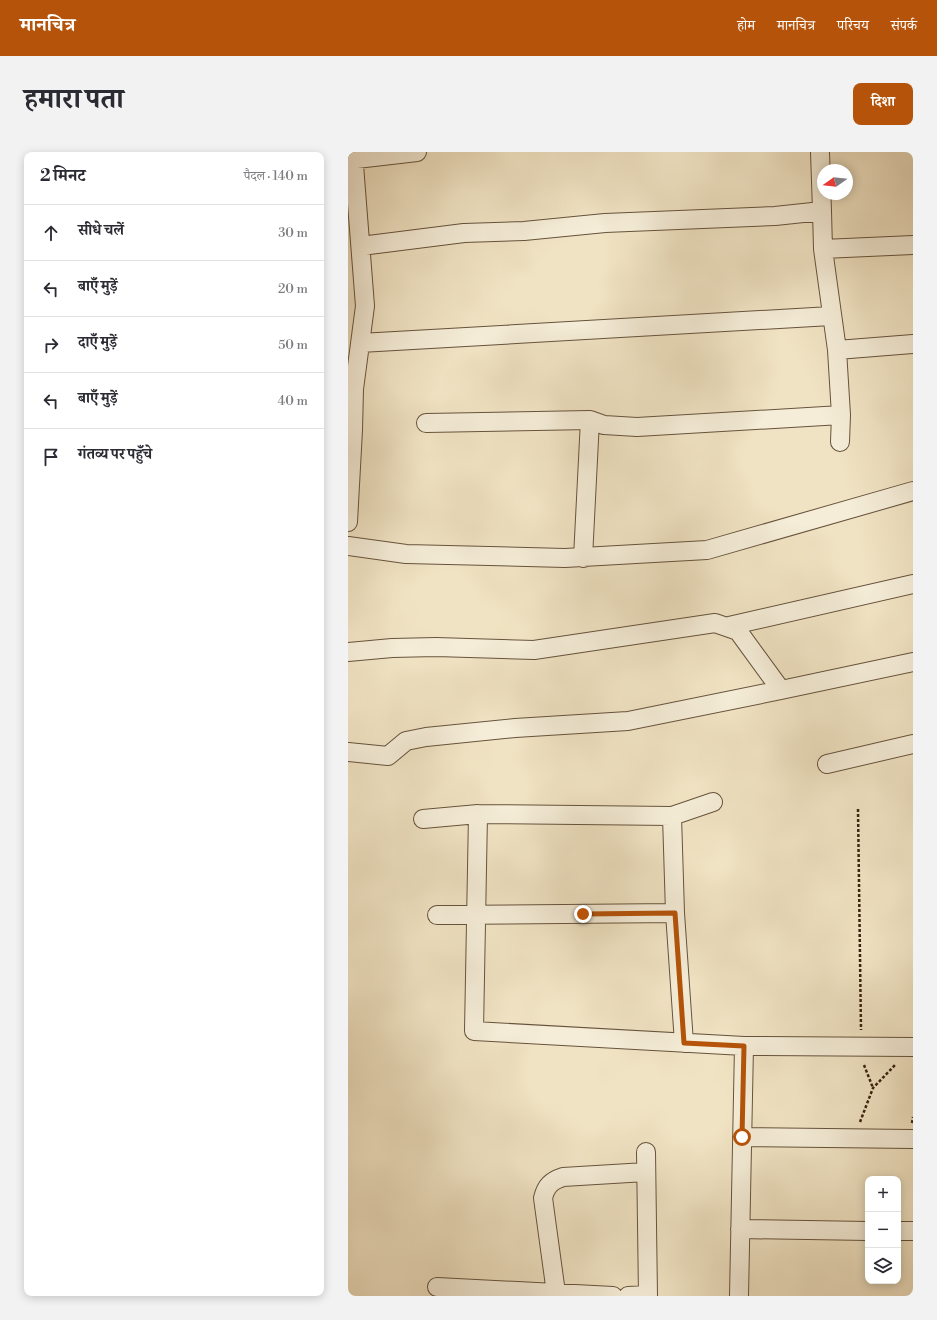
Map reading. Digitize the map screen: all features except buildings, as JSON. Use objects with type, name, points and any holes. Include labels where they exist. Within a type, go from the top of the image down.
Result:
[{"type":"street","points":[[348,522],[353,438],[354,388],[365,306],[361,246],[351,157],[417,152]]},
{"type":"street","points":[[820,152],[823,249],[837,350],[840,442]]},
{"type":"street","points":[[361,246],[464,233],[524,231],[605,223],[775,216],[822,211]]},
{"type":"street","points":[[823,249],[913,245]]},
{"type":"street","points":[[360,343],[832,316]]},
{"type":"street","points":[[837,350],[913,344]]},
{"type":"street","points":[[426,423],[590,420],[604,425],[637,427],[840,415]]},
{"type":"street","points":[[583,558],[590,420]]},
{"type":"street","points":[[348,546],[406,554],[583,558],[707,550],[913,491]]},
{"type":"street","points":[[729,626],[913,584]]},
{"type":"street","points":[[348,652],[392,648],[436,647],[534,650],[715,622],[729,626],[738,631],[781,690]]},
{"type":"street","points":[[348,752],[388,756],[406,741],[426,737],[515,728],[628,721],[913,662]]},
{"type":"street","points":[[827,764],[913,744]]},
{"type":"street","points":[[423,819],[478,814],[672,816],[713,802]]},
{"type":"street","points":[[478,814],[474,1031],[744,1046],[913,1047]]},
{"type":"street","points":[[672,816],[675,913],[684,1043]]},
{"type":"street","points":[[437,915],[675,913]]},
{"type":"street","points":[[739,1296],[744,1046]]},
{"type":"street","points":[[742,1137],[913,1139]]},
{"type":"street","points":[[628,1296],[648,1296],[646,1152]]},
{"type":"street","points":[[556,1293],[543,1198],[546,1187],[555,1179],[563,1177],[646,1172]]},
{"type":"street","points":[[740,1229],[865,1231]]},
{"type":"street","points":[[901,1231],[913,1231]]},
{"type":"street","points":[[437,1287],[613,1296]]},
{"type":"path","points":[[858,809],[861,1047],[863,1063],[873,1088]]},
{"type":"path","points":[[853,1139],[873,1088],[901,1061]]},
{"type":"route","points":[[583,914],[675,913],[684,1043],[744,1046],[742,1137]]}]
